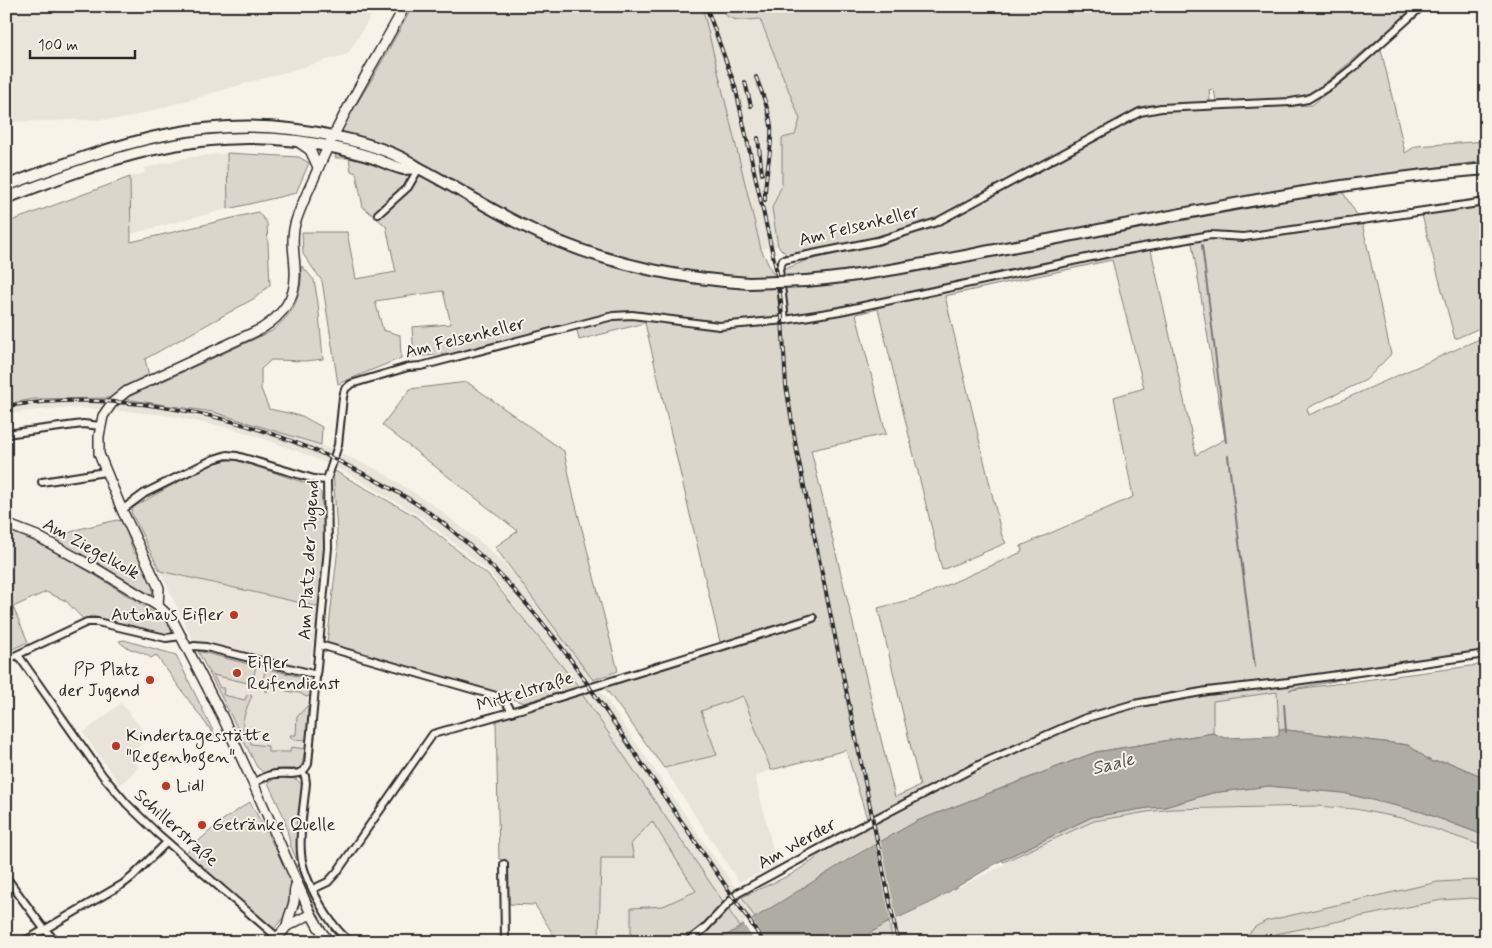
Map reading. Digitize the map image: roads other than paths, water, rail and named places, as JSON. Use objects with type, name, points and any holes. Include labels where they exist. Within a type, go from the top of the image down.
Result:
[{"type":"main road","points":[[6,186],[109,149],[182,130],[218,126],[299,129],[333,135],[380,148],[408,160],[419,168],[522,225],[589,253],[637,268],[672,275],[749,283],[806,281],[888,270],[1274,198],[1459,171],[1486,169]]},
{"type":"main road","points":[[6,198],[116,158],[189,141],[248,138],[297,141],[360,154],[404,169],[419,168]]},
{"type":"street","points":[[329,942],[311,914],[253,783],[182,636],[172,619],[158,606],[159,588],[105,472],[98,449],[103,416],[112,403],[127,391],[262,329],[286,307],[293,293],[295,276],[292,244],[294,226],[333,135],[405,6]]},
{"type":"street","name":"Am Felsenkeller","points":[[346,389],[357,381],[613,316],[632,315],[719,326],[785,320],[779,268],[783,260],[877,241],[937,222],[1140,112],[1160,108],[1308,99],[1325,90],[1354,67],[1422,6]]},
{"type":"street","points":[[297,141],[310,150],[318,168]]},
{"type":"street","points":[[378,214],[408,187],[419,168]]},
{"type":"street","points":[[785,320],[840,311],[1110,253],[1200,237],[1220,235],[1244,237],[1486,202]]},
{"type":"street","name":"Am Platz der Jugend","points":[[313,889],[302,860],[300,844],[306,783],[302,772],[308,764],[320,645],[328,548],[327,480],[338,445],[343,397],[346,389]]},
{"type":"street","points":[[6,434],[83,424],[101,426]]},
{"type":"street","points":[[122,510],[145,494],[214,459],[227,455],[245,458],[314,479],[327,480]]},
{"type":"street","points":[[42,482],[105,472]]},
{"type":"street","name":"Am Ziegelkolk","points":[[6,524],[52,544],[158,606]]},
{"type":"street","name":"Mittelstraße","points":[[313,889],[328,882],[337,872],[433,734],[512,712],[813,618]]},
{"type":"street","points":[[6,660],[87,622],[97,622],[166,638],[182,636]]},
{"type":"street","points":[[320,645],[496,696],[506,702],[512,712]]},
{"type":"street","points":[[188,648],[194,646],[206,647],[317,675]]},
{"type":"street","name":"Am Werder","points":[[687,942],[704,928],[738,893],[983,763],[1083,718],[1134,704],[1207,691],[1288,682],[1486,654]]},
{"type":"street","name":"Schillerstraße","points":[[18,655],[107,782],[167,842],[275,939]]},
{"type":"street","points":[[253,783],[276,774],[293,775],[302,772]]},
{"type":"street","points":[[23,942],[128,881],[167,842]]},
{"type":"street","points":[[504,864],[505,942]]},
{"type":"street","points":[[6,877],[44,929],[57,942]]},
{"type":"street","points":[[287,926],[289,914],[294,904],[294,889],[297,883]]},
{"type":"street","points":[[313,889],[333,924],[351,942]]},
{"type":"street","points":[[275,939],[287,926],[311,914]]},
{"type":"street","points":[[44,929],[48,942]]},
{"type":"water","name":"Saale","points":[[1279,729],[1408,745],[1432,762],[1448,762],[1486,778],[1486,836],[1422,812],[1343,793],[1269,786],[1212,793],[1165,807],[1092,817],[1002,860],[930,903],[889,922],[855,942],[716,942],[851,858],[917,821],[1096,752],[1213,733],[1225,738],[1279,736]]},
{"type":"waterway","points":[[1202,245],[1226,442]]},
{"type":"waterway","points":[[1228,456],[1255,667]]},
{"type":"waterway","points":[[1284,704],[1286,732]]},
{"type":"railway","points":[[706,6],[735,86],[777,273],[781,301],[786,386],[797,452],[898,942]]},
{"type":"railway","points":[[756,77],[767,107],[771,126],[771,145],[765,200]]},
{"type":"railway","points":[[745,82],[751,106]]},
{"type":"railway","points":[[758,138],[762,174]]},
{"type":"railway","points":[[6,406],[53,401],[100,401],[193,412],[238,423],[326,455],[383,484],[427,511],[487,561],[555,639],[764,942]]},
{"type":"place","name":"Autohaus Eifler","points":[[234,615]]},
{"type":"place","name":"Eifler Reifendienst","points":[[237,673]]},
{"type":"place","name":"PP Platz der Jugend","points":[[150,680]]},
{"type":"place","name":"Kindertagesstätte \"Regenbogen\"","points":[[116,746]]},
{"type":"place","name":"Lidl","points":[[166,786]]},
{"type":"place","name":"Getränke Quelle","points":[[202,825]]}]
